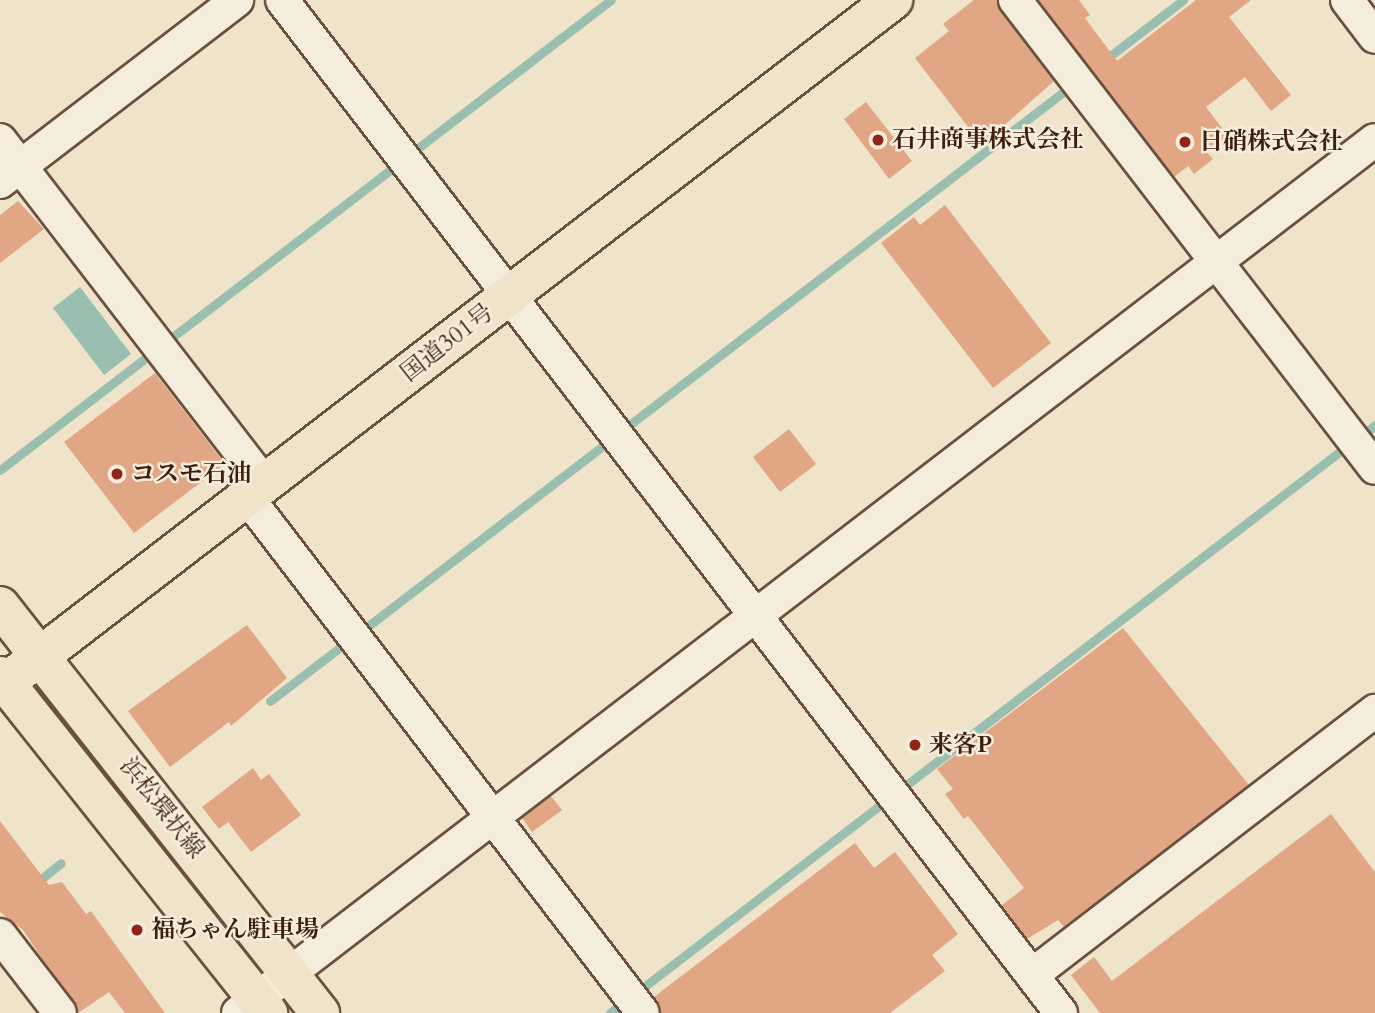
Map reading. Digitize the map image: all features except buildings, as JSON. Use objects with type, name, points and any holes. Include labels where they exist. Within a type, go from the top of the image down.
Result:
[{"type":"main road","name":"国道301号","points":[[2,682],[41,655],[893,0]]},
{"type":"main road","name":"浜松環状線","points":[[0,606],[320,1013]]},
{"type":"main road","name":"浜松環状線","points":[[2,682],[254,1008]]},
{"type":"street","points":[[10,174],[237,0]]},
{"type":"street","points":[[282,0],[1061,1013]]},
{"type":"street","points":[[1015,0],[1375,468]]},
{"type":"street","points":[[1347,0],[1375,37]]},
{"type":"street","points":[[0,140],[10,174],[255,490],[493,818],[643,1013]]},
{"type":"street","points":[[254,1008],[289,974],[1375,140]]},
{"type":"street","points":[[1032,975],[1375,711]]},
{"type":"street","points":[[0,935],[60,1013]]},
{"type":"shaded area","points":[[80,287],[131,354],[104,375],[53,308]]},
{"type":"waterway","points":[[414,151],[611,0]]},
{"type":"waterway","points":[[1084,76],[1183,0]]},
{"type":"waterway","points":[[628,426],[1071,86]]},
{"type":"waterway","points":[[166,342],[394,167]]},
{"type":"waterway","points":[[0,470],[152,353]]},
{"type":"waterway","points":[[1361,436],[1375,425]]},
{"type":"waterway","points":[[359,633],[605,444]]},
{"type":"waterway","points":[[905,786],[1347,446]]},
{"type":"waterway","points":[[270,701],[347,642]]},
{"type":"waterway","points":[[636,993],[881,804]]},
{"type":"waterway","points":[[35,884],[61,863]]},
{"type":"waterway","points":[[610,1013],[624,1003]]},
{"type":"place","name":"石井商事株式会社","points":[[878,140]]},
{"type":"place","name":"日硝株式会社","points":[[1185,142]]},
{"type":"place","name":"コスモ石油","points":[[117,474]]},
{"type":"place","name":"来客P","points":[[915,745]]},
{"type":"place","name":"福ちゃん駐車場","points":[[137,930]]}]
